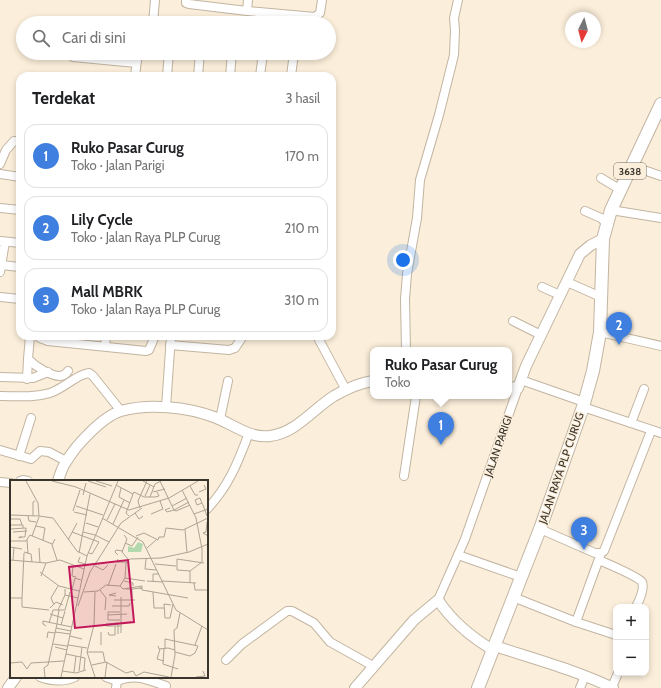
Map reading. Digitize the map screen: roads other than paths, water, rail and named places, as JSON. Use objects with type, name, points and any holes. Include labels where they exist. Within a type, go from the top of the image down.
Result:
[{"type":"main road","name":"3638","points":[[603,239],[611,210],[661,104]]},
{"type":"main road","name":"JALAN RAYA PLP CURUG","points":[[478,688],[540,529],[583,405],[593,371],[600,332],[603,239]]},
{"type":"street","points":[[154,16],[155,0]]},
{"type":"street","points":[[186,0],[187,4],[303,16]]},
{"type":"street","points":[[247,11],[248,0]]},
{"type":"street","points":[[316,16],[320,13],[322,0]]},
{"type":"street","points":[[406,347],[405,299],[407,274],[417,218],[421,174],[439,115],[452,62],[454,18],[458,0]]},
{"type":"street","points":[[104,60],[136,63]]},
{"type":"street","points":[[135,72],[137,60]]},
{"type":"street","points":[[168,72],[169,60]]},
{"type":"street","points":[[198,72],[199,60]]},
{"type":"street","points":[[230,72],[231,60]]},
{"type":"street","points":[[261,72],[262,60]]},
{"type":"street","points":[[292,72],[293,60]]},
{"type":"street","points":[[0,164],[6,150],[14,140],[16,141]]},
{"type":"street","points":[[632,166],[661,176]]},
{"type":"street","points":[[0,174],[16,176]]},
{"type":"street","points":[[601,178],[621,190]]},
{"type":"street","points":[[0,208],[16,210]]},
{"type":"street","points":[[611,210],[661,218]]},
{"type":"street","points":[[585,211],[601,218],[607,224]]},
{"type":"street","name":"JALAN PARIGI","points":[[512,398],[516,385],[580,254],[590,246],[603,239]]},
{"type":"street","points":[[0,272],[2,241],[16,243]]},
{"type":"street","points":[[0,265],[16,267]]},
{"type":"street","points":[[566,282],[601,297]]},
{"type":"street","points":[[542,286],[560,295]]},
{"type":"street","points":[[0,297],[16,299]]},
{"type":"street","points":[[513,321],[541,335]]},
{"type":"street","points":[[600,332],[661,346]]},
{"type":"street","points":[[27,379],[30,340]]},
{"type":"street","points":[[45,340],[146,351],[149,350],[153,340]]},
{"type":"street","points":[[105,346],[106,340]]},
{"type":"street","points":[[166,407],[171,340]]},
{"type":"street","points":[[170,345],[229,350],[235,348],[240,340]]},
{"type":"street","points":[[319,340],[346,390]]},
{"type":"street","points":[[28,359],[48,372],[61,376],[68,371]]},
{"type":"street","points":[[0,377],[19,377],[27,379],[48,372]]},
{"type":"street","points":[[0,396],[36,396],[50,393],[81,375],[89,373],[121,411]]},
{"type":"street","points":[[220,419],[228,380]]},
{"type":"street","points":[[58,480],[66,461],[100,422],[121,411],[140,408],[166,407],[201,413],[220,419],[249,433],[260,436],[270,436],[296,426],[334,397],[346,390],[358,384],[370,382]]},
{"type":"street","points":[[516,385],[583,405],[651,431],[661,433]]},
{"type":"street","points":[[631,423],[644,389]]},
{"type":"street","points":[[404,476],[416,399]]},
{"type":"street","name":"JALAN PARIGI","points":[[355,688],[414,620],[438,600],[465,539],[483,491],[512,399]]},
{"type":"street","points":[[19,456],[31,418]]},
{"type":"street","points":[[576,622],[600,557],[604,551],[651,431]]},
{"type":"street","points":[[208,508],[219,497],[232,476],[249,433]]},
{"type":"street","points":[[0,450],[31,459],[38,452],[43,451],[66,461]]},
{"type":"street","points":[[0,482],[10,483]]},
{"type":"street","points":[[540,529],[595,553],[642,582],[641,597],[638,604]]},
{"type":"street","points":[[458,555],[521,577]]},
{"type":"street","points":[[513,597],[576,622],[613,634]]},
{"type":"street","points":[[438,600],[452,618],[466,631],[494,648],[585,676],[613,688],[617,676]]},
{"type":"street","points":[[226,660],[242,644],[287,611],[292,610],[314,623],[330,642],[373,666]]},
{"type":"street","points":[[580,688],[585,676]]},
{"type":"street","points":[[8,688],[15,678]]},
{"type":"street","points":[[43,678],[56,680],[72,678]]},
{"type":"street","points":[[107,678],[117,685],[128,678]]},
{"type":"street","points":[[142,678],[166,686]]},
{"type":"place","name":"Lily Cycle","points":[[619,345]]},
{"type":"place","name":"Ruko Pasar Curug","points":[[441,445]]},
{"type":"place","name":"Mall MBRK","points":[[584,550]]}]
